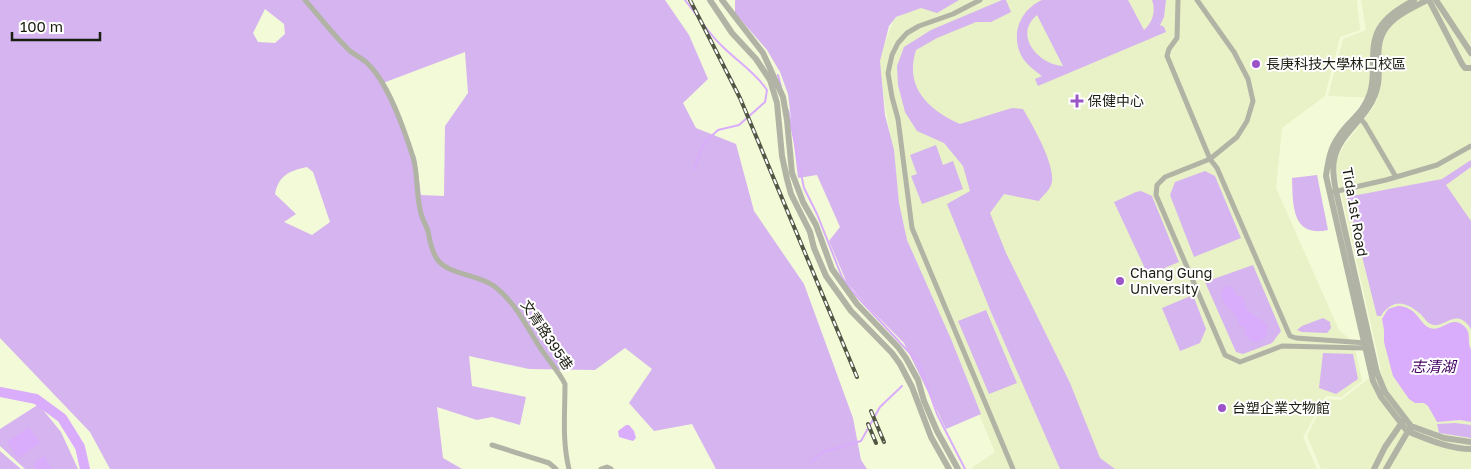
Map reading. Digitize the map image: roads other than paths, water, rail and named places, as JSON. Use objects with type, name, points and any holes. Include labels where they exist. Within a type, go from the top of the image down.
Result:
[{"type":"street","name":"文青路395巷","points":[[305,0],[351,52],[369,64],[389,96],[398,115],[413,158],[418,181],[420,210],[428,231],[431,247],[438,261],[451,270],[482,278],[510,300],[525,320],[540,347],[562,376],[565,384],[565,436],[569,469]]},
{"type":"street","points":[[710,0],[732,32],[756,59],[770,80],[777,103],[782,156],[791,194],[810,232],[814,248],[826,276],[851,311],[892,353],[900,364],[912,387],[931,437],[949,469]]},
{"type":"street","points":[[722,0],[763,53],[783,97],[792,173],[808,212],[816,225],[832,269],[857,304],[906,358],[918,380],[929,414],[958,469]]},
{"type":"street","points":[[980,0],[953,14],[919,26],[907,33],[898,43],[892,55],[888,73],[898,119],[912,228],[1013,469]]},
{"type":"street","points":[[1178,0],[1177,38],[1169,49],[1167,56],[1210,159],[1217,168],[1290,336],[1366,345]]},
{"type":"street","points":[[1197,0],[1234,52],[1248,79],[1253,101],[1247,121],[1237,137],[1210,159],[1165,177],[1157,185],[1156,195],[1225,355],[1240,362],[1282,346],[1366,345]]},
{"type":"street","name":"Tida 1st Road","points":[[1359,118],[1373,82],[1374,43],[1378,31],[1391,14],[1414,0]]},
{"type":"street","points":[[1428,0],[1462,64],[1465,68],[1471,68]]},
{"type":"street","name":"Tida 1st Road","points":[[1409,428],[1381,397],[1373,380],[1333,192],[1334,160],[1342,140],[1359,118],[1369,109],[1378,83],[1377,58],[1379,42],[1383,32],[1401,14],[1428,0]]},
{"type":"street","points":[[1436,0],[1471,53]]},
{"type":"street","points":[[1359,118],[1374,139],[1396,177]]},
{"type":"street","points":[[1333,192],[1437,165],[1471,146]]},
{"type":"street","points":[[1374,469],[1403,420]]},
{"type":"street","points":[[1409,428],[1444,438],[1471,442]]},
{"type":"street","points":[[1409,428],[1435,443],[1471,449]]},
{"type":"street","points":[[1386,469],[1409,428]]},
{"type":"street","points":[[492,444],[549,463],[556,469]]},
{"type":"street","points":[[601,469],[607,467],[611,469]]},
{"type":"water","points":[[1226,286],[1233,288],[1237,297],[1242,296],[1247,310],[1267,325],[1267,334],[1261,341],[1252,341],[1244,333],[1246,328],[1239,325],[1235,315],[1224,302],[1221,292]]},
{"type":"water","name":"志清湖","points":[[1398,306],[1410,309],[1430,328],[1439,328],[1456,322],[1466,328],[1471,350],[1471,422],[1460,420],[1437,422],[1428,406],[1424,403],[1415,403],[1409,399],[1393,376],[1384,342],[1382,319],[1388,309]]},
{"type":"water","points":[[629,425],[634,431],[636,438],[633,441],[619,437],[618,431]]},
{"type":"water","points":[[29,427],[40,443],[18,458],[7,442]]},
{"type":"water","points":[[44,456],[52,469],[36,469],[33,464]]},
{"type":"waterway","points":[[685,0],[717,41],[752,72],[767,90],[765,102],[739,125],[718,130],[704,143],[694,169]]},
{"type":"waterway","points":[[778,75],[781,87]]},
{"type":"waterway","points":[[788,110],[804,188],[817,214],[842,277],[852,291],[919,363],[937,414],[965,469]]},
{"type":"waterway","points":[[811,462],[823,452],[861,441],[880,407],[902,386]]},
{"type":"waterway","points":[[0,392],[36,399],[62,418],[80,447],[85,469]]},
{"type":"railway","points":[[690,0],[740,98],[857,377]]},
{"type":"railway","points":[[871,411],[884,442]]},
{"type":"railway","points":[[868,424],[876,443]]},
{"type":"place","name":"長庚科技大學林口校區","points":[[1256,64]]},
{"type":"place","name":"保健中心","points":[[1077,101]]},
{"type":"place","name":"Chang Gung University","points":[[1120,281]]},
{"type":"place","name":"台塑企業文物館","points":[[1222,408]]}]
